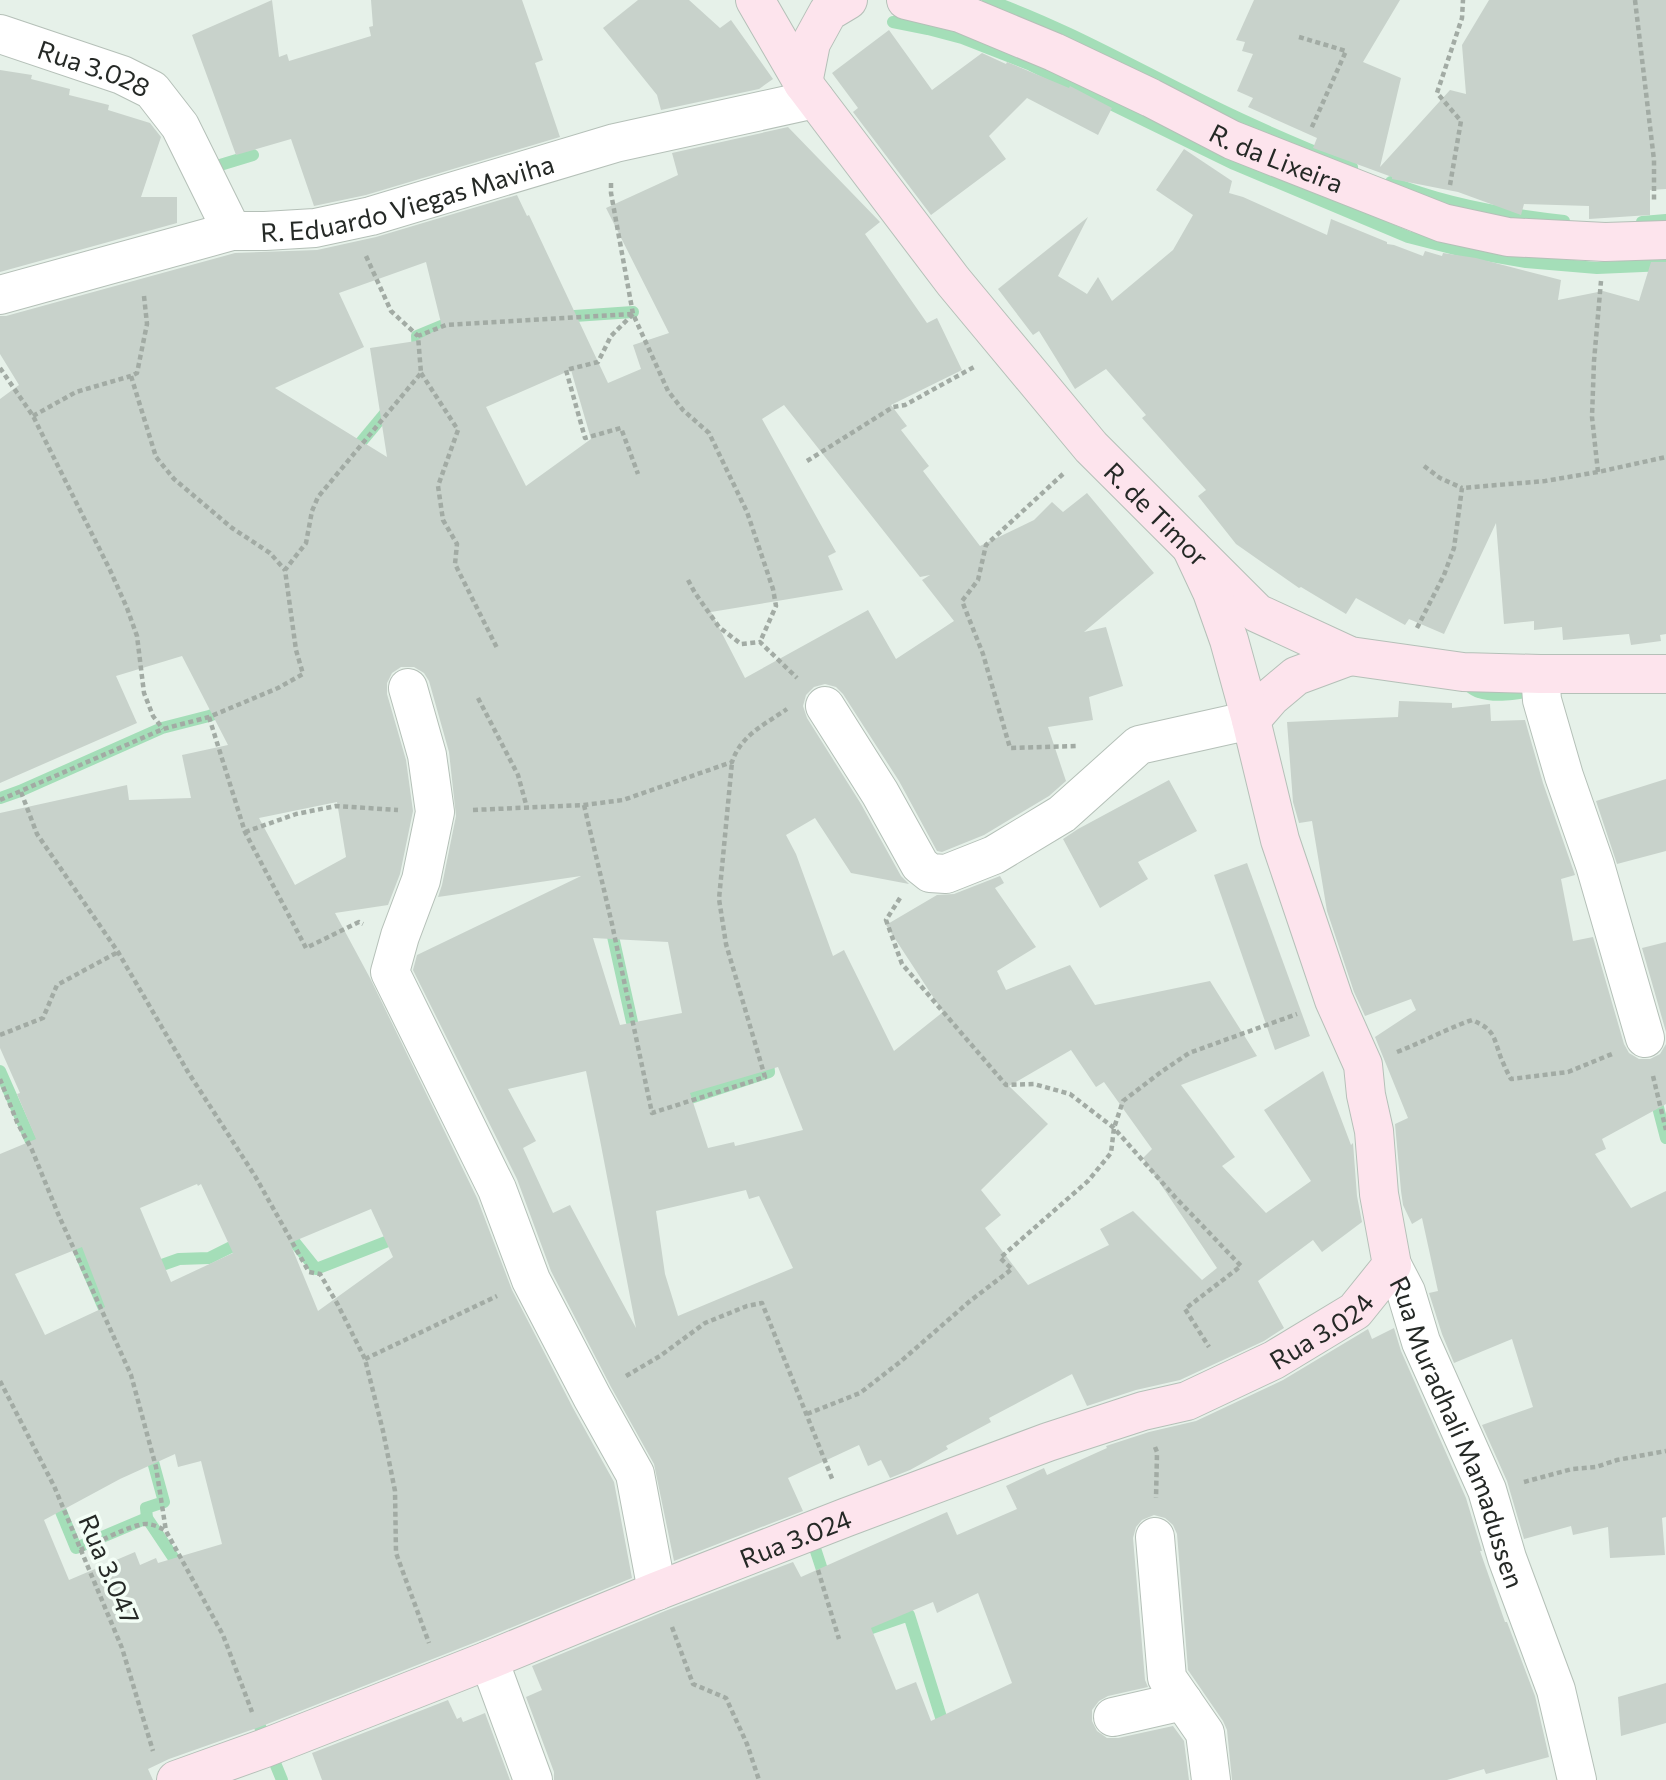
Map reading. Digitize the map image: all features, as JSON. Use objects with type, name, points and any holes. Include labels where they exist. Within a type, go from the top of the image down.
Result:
[{"type":"street","name":"R. de Timor","points":[[755,0],[809,91],[953,281],[1091,447],[1257,613],[1350,656],[1463,672],[1666,674]]},
{"type":"street","points":[[809,91],[811,43],[828,12],[848,0]]},
{"type":"street","name":"R. da Lixeira","points":[[906,0],[960,13],[1054,52],[1232,140],[1443,223],[1508,237],[1605,242],[1661,240]]},
{"type":"street","name":"Rua 3.028","points":[[0,34],[122,75],[152,90],[180,126],[232,231]]},
{"type":"street","name":"R. Eduardo Viegas Maviha","points":[[0,295],[232,231],[315,228],[371,216],[615,144],[809,91]]},
{"type":"street","name":"Rua Muradhali Mamadussen","points":[[1191,547],[1212,592],[1229,640],[1280,840],[1334,1000],[1363,1065],[1374,1131],[1379,1194],[1392,1265],[1406,1292],[1421,1342],[1488,1490],[1507,1558],[1556,1690],[1577,1780]]},
{"type":"street","points":[[825,706],[880,793],[919,865],[930,873],[946,874],[994,855],[1062,814],[1139,745],[1251,720],[1296,677],[1350,656]]},
{"type":"street","points":[[1540,674],[1542,700],[1564,776],[1595,865],[1645,1038]]},
{"type":"street","points":[[408,688],[427,755],[435,812],[421,880],[390,972],[497,1189],[531,1280],[635,1474],[657,1591]]},
{"type":"street","name":"Rua 3.024","points":[[165,1767],[265,1748],[807,1532],[1048,1442],[1143,1411],[1187,1401],[1274,1360],[1355,1311],[1392,1265]]},
{"type":"street","points":[[1156,1537],[1167,1678],[1205,1733],[1211,1780]]},
{"type":"street","points":[[489,1660],[533,1780]]},
{"type":"street","points":[[1113,1717],[1183,1701]]},
{"type":"path","points":[[1443,223],[1461,121],[1437,93],[1462,18],[1463,0]]},
{"type":"path","points":[[1635,0],[1661,240]]},
{"type":"path","points":[[1295,165],[1346,51],[1299,37]]},
{"type":"path","points":[[615,144],[611,192],[633,314],[668,391],[683,410],[709,433],[747,512],[773,589],[776,606],[760,642]]},
{"type":"path","points":[[1598,472],[1592,417],[1594,361],[1605,242]]},
{"type":"path","points":[[365,256],[391,311],[418,336],[421,373],[458,430],[438,486],[443,520],[457,544],[455,564],[498,648]]},
{"type":"path","points":[[33,416],[76,393],[137,373],[147,324],[139,257]]},
{"type":"path","points":[[418,336],[446,326],[633,314]]},
{"type":"path","points":[[633,314],[611,336],[598,362],[566,370],[585,438],[621,428],[638,474]]},
{"type":"path","points":[[807,461],[893,407],[905,405],[1008,346]]},
{"type":"path","points":[[0,368],[33,416],[110,570],[136,636],[144,693],[153,716],[163,729]]},
{"type":"path","points":[[285,570],[306,543],[312,511],[318,497],[421,373]]},
{"type":"path","points":[[0,800],[163,729],[209,718],[303,674],[296,650],[285,570],[270,553],[232,528],[174,479],[156,457],[131,376]]},
{"type":"path","points":[[1091,447],[986,545],[978,580],[962,601],[983,654],[1010,748],[1139,745]]},
{"type":"path","points":[[1424,466],[1440,478],[1462,488],[1545,481],[1666,457]]},
{"type":"path","points":[[1399,663],[1451,557],[1462,488]]},
{"type":"path","points":[[688,580],[719,627],[741,644],[760,642]]},
{"type":"path","points":[[760,642],[825,706]]},
{"type":"path","points":[[584,806],[652,1113],[765,1077],[726,944],[719,899],[732,762],[737,749],[751,734],[812,693],[825,706]]},
{"type":"path","points":[[478,698],[518,775],[527,808]]},
{"type":"path","points":[[209,718],[245,832],[306,947],[359,922],[400,936]]},
{"type":"path","points":[[245,832],[296,814],[336,806],[435,812],[584,806],[623,800],[732,762]]},
{"type":"path","points":[[21,792],[37,834],[118,952],[188,1072],[255,1176],[309,1272],[320,1275],[365,1359],[395,1491],[396,1553],[442,1678]]},
{"type":"path","points":[[919,865],[886,920],[902,964],[1006,1086],[1034,1083],[1070,1094],[1114,1128],[1241,1266],[1185,1309],[1230,1380]]},
{"type":"path","points":[[0,1035],[43,1018],[57,985],[118,952]]},
{"type":"path","points":[[807,1414],[860,1393],[1012,1269],[1000,1258],[1088,1181],[1111,1153],[1114,1128],[1123,1101],[1189,1053],[1334,1000]]},
{"type":"path","points":[[1363,1065],[1472,1020],[1484,1025],[1494,1035],[1501,1059],[1511,1079],[1560,1073],[1582,1067]]},
{"type":"path","points":[[0,1079],[131,1375],[156,1467],[166,1531],[223,1635],[265,1748]]},
{"type":"path","points":[[365,1359],[531,1280]]},
{"type":"path","points":[[592,1397],[660,1356],[705,1323],[747,1306],[762,1303],[847,1517]]},
{"type":"path","name":"Rua 3.047","points":[[0,1381],[54,1486],[122,1648],[165,1767]]},
{"type":"path","points":[[1143,1411],[1157,1452],[1156,1537]]},
{"type":"path","points":[[1488,1490],[1572,1469],[1596,1468],[1617,1460],[1666,1451]]},
{"type":"path","points":[[80,1550],[139,1524],[150,1524],[166,1531]]},
{"type":"path","points":[[807,1532],[839,1639]]},
{"type":"path","points":[[657,1591],[693,1684],[726,1698],[747,1744],[759,1780]]},
{"type":"building","points":[[272,0],[279,57],[287,54],[289,61],[371,36],[371,0],[522,0],[543,60],[535,63],[560,137],[366,195],[314,206],[291,139],[236,155],[192,35]]},
{"type":"building","points":[[638,0],[689,0],[720,28],[731,20],[773,79],[759,89],[661,110],[657,95],[603,28]]},
{"type":"building","points":[[1254,0],[1400,0],[1363,62],[1401,78],[1380,167],[1450,90],[1466,94],[1462,45],[1489,0],[1666,0],[1666,189],[1650,190],[1650,215],[1589,219],[1589,206],[1524,204],[1521,215],[1458,192],[1392,179],[1313,148],[1317,138],[1248,107],[1253,98],[1237,91],[1253,54],[1242,51],[1245,42],[1236,40]]},
{"type":"building","points":[[889,30],[932,90],[982,53],[1069,88],[1070,86],[1112,108],[1098,135],[1027,98],[989,136],[1006,159],[931,215],[853,112],[858,108],[832,73]]},
{"type":"building","points":[[0,70],[32,75],[31,79],[70,89],[69,95],[109,105],[108,110],[150,123],[161,137],[141,197],[177,197],[177,223],[0,272]]},
{"type":"building","points":[[788,127],[880,222],[865,234],[927,323],[937,318],[962,370],[891,405],[907,426],[901,430],[929,466],[923,471],[980,546],[1034,520],[1052,502],[1063,512],[1087,493],[1154,573],[1084,632],[1106,627],[1123,686],[1089,697],[1093,720],[1048,727],[1066,781],[1049,796],[984,835],[942,852],[937,851],[899,781],[843,694],[836,687],[825,684],[814,687],[806,695],[803,706],[807,718],[861,804],[901,876],[909,884],[851,873],[815,818],[786,835],[796,854],[833,956],[844,950],[894,1051],[943,1012],[886,925],[937,895],[954,894],[1000,876],[1004,883],[995,888],[1036,947],[997,971],[1006,990],[1070,965],[1095,1005],[1210,981],[1257,1056],[1181,1085],[1235,1157],[1222,1166],[1266,1213],[1311,1181],[1264,1110],[1323,1071],[1351,1145],[1353,1143],[1362,1222],[1322,1252],[1313,1240],[1258,1281],[1284,1328],[1264,1341],[1180,1380],[1136,1390],[1087,1406],[1072,1374],[989,1418],[991,1422],[946,1446],[948,1449],[890,1478],[881,1460],[868,1466],[859,1445],[788,1478],[803,1511],[674,1561],[654,1464],[551,1271],[517,1179],[413,970],[417,955],[581,876],[438,897],[456,816],[449,752],[429,681],[424,673],[414,667],[401,667],[392,673],[387,683],[387,694],[406,760],[413,811],[400,874],[388,905],[335,913],[370,978],[477,1198],[512,1290],[614,1482],[632,1578],[257,1728],[169,1759],[148,1769],[153,1780],[0,1780],[0,1154],[36,1139],[0,1048],[0,813],[127,785],[129,800],[191,798],[182,755],[228,745],[182,656],[116,676],[137,723],[0,783],[0,399],[19,385],[0,354],[0,316],[235,253],[317,250],[376,237],[517,195],[608,383],[641,369],[633,345],[669,333],[606,208],[678,175],[672,153]],"holes":[[[426,262],[442,327],[416,341],[370,348],[387,457],[275,388],[364,347],[339,293]],[[571,370],[591,439],[526,486],[486,407]],[[784,405],[920,577],[930,575],[922,580],[954,621],[896,659],[868,610],[745,678],[711,612],[843,590],[828,556],[836,552],[762,419]],[[337,802],[346,857],[295,885],[259,818]],[[593,938],[668,942],[682,1013],[620,1025]],[[1071,1050],[1096,1087],[1104,1082],[1152,1149],[1143,1158],[1217,1268],[1202,1280],[1133,1211],[1100,1229],[1109,1245],[1028,1285],[985,1228],[1001,1215],[981,1190],[1048,1124],[1009,1086]],[[778,1067],[803,1130],[735,1146],[734,1142],[708,1148],[690,1093]],[[586,1071],[636,1328],[570,1205],[553,1213],[523,1148],[536,1141],[508,1089]],[[201,1184],[233,1253],[171,1282],[140,1208]],[[746,1190],[749,1199],[759,1196],[793,1268],[678,1316],[665,1274],[656,1211]],[[371,1209],[393,1257],[318,1311],[290,1243]],[[82,1247],[105,1307],[45,1335],[15,1274]],[[175,1454],[178,1467],[201,1461],[222,1544],[158,1563],[156,1558],[140,1565],[135,1552],[69,1580],[44,1520],[120,1479]]]},
{"type":"building","points":[[1184,149],[1232,181],[1229,193],[1327,235],[1331,219],[1387,244],[1423,256],[1425,251],[1442,256],[1443,253],[1476,258],[1561,280],[1558,300],[1603,291],[1639,301],[1651,262],[1666,262],[1666,634],[1660,635],[1661,641],[1631,645],[1629,634],[1563,640],[1562,627],[1534,630],[1534,621],[1504,624],[1496,523],[1444,634],[1409,619],[1405,625],[1356,598],[1346,614],[1299,588],[1236,544],[1198,496],[1206,490],[1142,418],[1146,415],[1106,369],[1075,389],[1039,331],[1033,335],[998,289],[1088,217],[1058,276],[1087,294],[1098,277],[1112,301],[1173,250],[1193,215],[1156,190]]},
{"type":"building","points":[[1399,701],[1452,703],[1452,708],[1490,704],[1491,721],[1525,720],[1543,783],[1575,875],[1561,879],[1573,941],[1593,937],[1624,1044],[1629,1053],[1639,1059],[1650,1059],[1660,1054],[1666,1044],[1666,1104],[1602,1139],[1606,1149],[1595,1154],[1631,1208],[1666,1191],[1666,1517],[1662,1518],[1665,1555],[1610,1558],[1608,1527],[1573,1535],[1571,1526],[1524,1539],[1507,1481],[1482,1425],[1533,1407],[1512,1339],[1454,1363],[1429,1293],[1438,1291],[1422,1218],[1412,1224],[1403,1205],[1401,1191],[1395,1124],[1408,1118],[1375,1037],[1416,1010],[1411,999],[1365,1016],[1354,992],[1327,911],[1312,821],[1299,823],[1293,802],[1287,722],[1398,717]]},
{"type":"building","points":[[1666,779],[1666,851],[1617,864],[1596,801]]},
{"type":"building","points":[[1169,780],[1197,831],[1138,862],[1148,879],[1100,908],[1063,839]]},
{"type":"building","points":[[1247,863],[1310,1036],[1275,1050],[1214,875]]},
{"type":"building","points":[[1666,942],[1666,1032],[1642,948]]},
{"type":"building","points":[[1394,1328],[1401,1351],[1466,1498],[1480,1551],[1535,1696],[1549,1757],[1486,1774],[1484,1769],[1447,1780],[1232,1780],[1227,1730],[1188,1670],[1177,1534],[1173,1525],[1165,1518],[1154,1515],[1142,1520],[1136,1527],[1133,1538],[1145,1680],[1148,1687],[1108,1696],[1099,1701],[1092,1710],[1092,1721],[1097,1731],[1107,1738],[1173,1726],[1184,1741],[1189,1780],[554,1780],[554,1772],[526,1697],[542,1690],[532,1666],[793,1562],[801,1577],[947,1512],[957,1535],[1017,1509],[1006,1486],[1044,1468],[1047,1475],[1107,1448],[1106,1446],[1196,1421],[1283,1380],[1368,1329],[1372,1339]],"holes":[[[978,1593],[1012,1683],[931,1721],[916,1682],[896,1690],[871,1628],[933,1602],[937,1613]]]},
{"type":"building","points":[[1666,1683],[1666,1723],[1621,1736],[1618,1697]]},
{"type":"building","points":[[448,1700],[457,1719],[461,1717],[463,1722],[485,1713],[510,1780],[322,1780],[312,1753]]},
{"type":"waterway","points":[[988,0],[1075,36],[1249,123],[1352,167]]},
{"type":"waterway","points":[[893,22],[962,38],[1031,65],[1234,164],[1408,237],[1463,251],[1526,262],[1597,268],[1666,265]]},
{"type":"waterway","points":[[207,169],[253,155]]},
{"type":"waterway","points":[[1391,182],[1476,207],[1564,221]]},
{"type":"waterway","points":[[1642,222],[1666,220]]},
{"type":"waterway","points":[[560,317],[633,312]]},
{"type":"waterway","points":[[418,355],[417,336],[446,324],[458,324]]},
{"type":"waterway","points":[[352,453],[392,405]]},
{"type":"waterway","points":[[1465,683],[1477,691],[1493,695],[1538,690]]},
{"type":"waterway","points":[[0,798],[162,728],[227,709]]},
{"type":"waterway","points":[[610,923],[632,1022]]},
{"type":"waterway","points":[[678,1102],[769,1072],[767,1053]]},
{"type":"waterway","points":[[0,1071],[38,1157]]},
{"type":"waterway","points":[[1654,1092],[1666,1138]]},
{"type":"waterway","points":[[284,1229],[316,1269],[401,1236]]},
{"type":"waterway","points":[[72,1234],[109,1320]]},
{"type":"waterway","points":[[148,1270],[179,1259],[209,1258],[245,1240]]},
{"type":"waterway","points":[[149,1447],[164,1502],[146,1508],[147,1518],[183,1572]]},
{"type":"waterway","points":[[55,1497],[76,1548],[147,1518]]},
{"type":"waterway","points":[[811,1536],[826,1582]]},
{"type":"waterway","points":[[857,1633],[909,1615],[945,1730]]},
{"type":"waterway","points":[[254,1712],[282,1780]]}]
